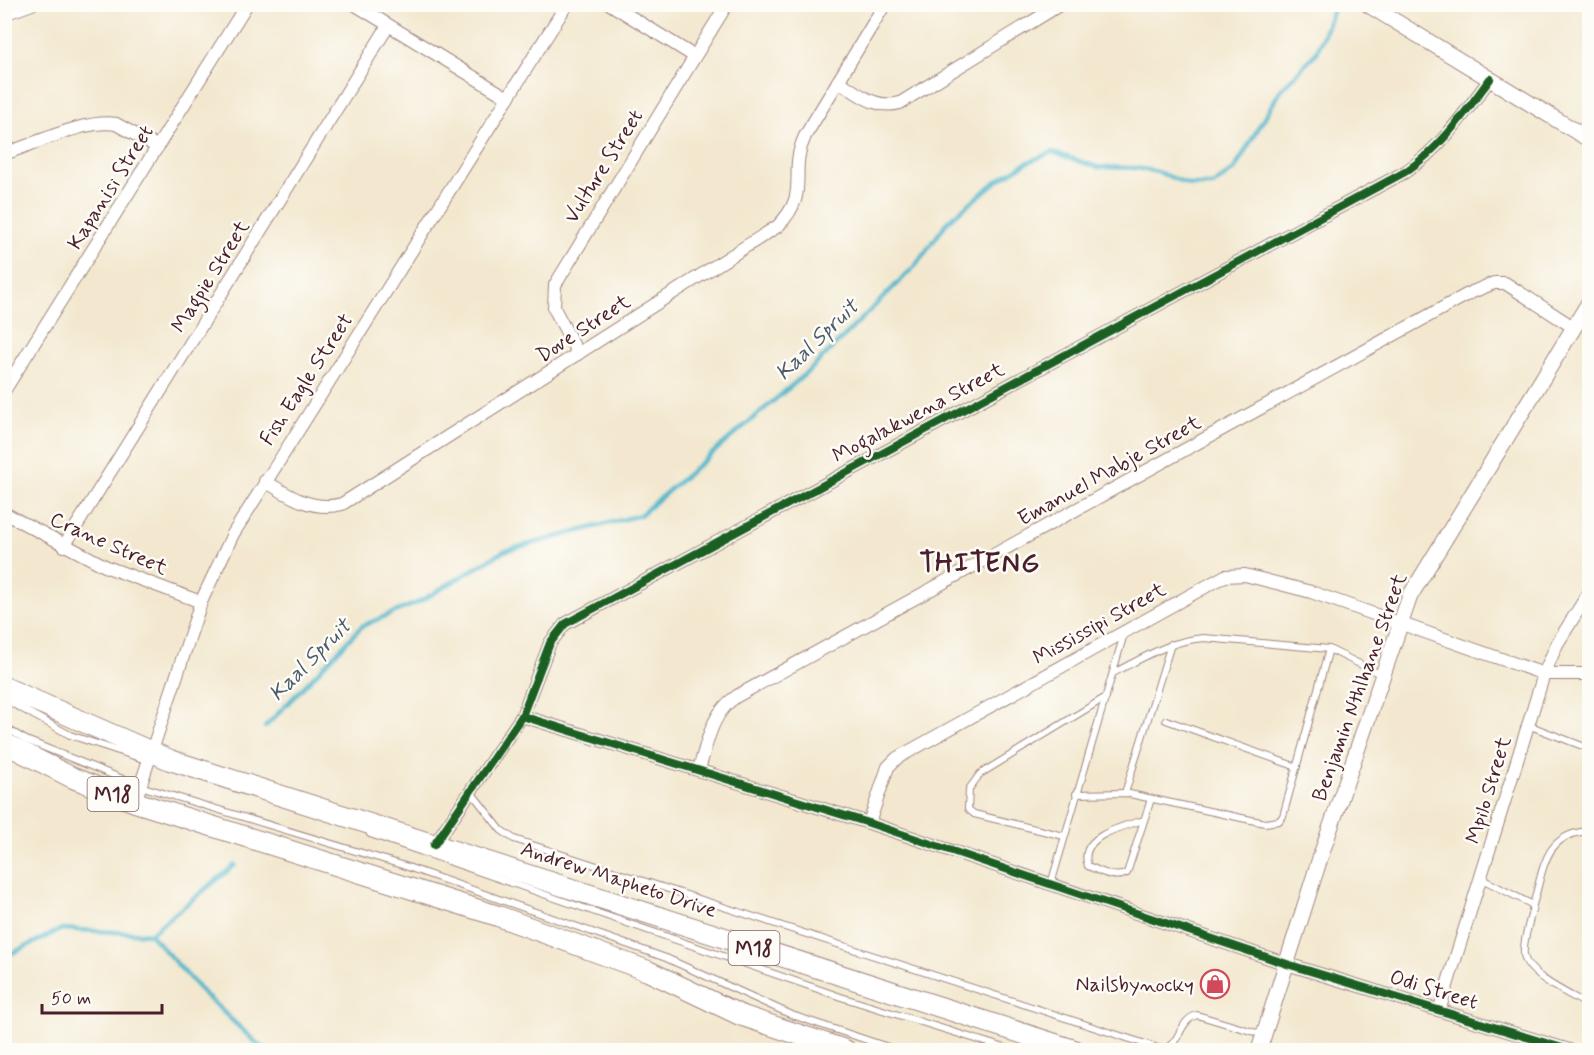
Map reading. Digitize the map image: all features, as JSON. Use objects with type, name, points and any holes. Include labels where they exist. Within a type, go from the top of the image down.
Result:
[{"type":"main road","name":"M18","points":[[4,687],[149,757]]},
{"type":"main road","name":"M18","points":[[4,743],[73,778],[137,794],[228,832],[264,833],[598,951],[682,985],[740,1015],[845,1050]]},
{"type":"main road","name":"Andrew Mapheto Drive","points":[[149,757],[281,801],[434,845],[1074,1050]]},
{"type":"street","points":[[4,14],[32,4]]},
{"type":"street","name":"Kapanisi Street","points":[[4,391],[247,4]]},
{"type":"street","points":[[354,4],[508,98]]},
{"type":"street","name":"Fish Eagle Street","points":[[137,794],[201,602],[233,534],[567,4]]},
{"type":"street","points":[[610,4],[694,57]]},
{"type":"street","name":"Vulture Street","points":[[578,354],[554,308],[555,285],[727,4]]},
{"type":"street","name":"Dove Street","points":[[265,481],[306,504],[333,506],[342,504],[783,221],[797,199],[799,148],[885,4]]},
{"type":"street","points":[[838,81],[872,102],[890,106],[900,103],[1061,4]]},
{"type":"street","points":[[1367,4],[1590,140]]},
{"type":"street","name":"Magpie Street","points":[[64,546],[388,26]]},
{"type":"street","name":"Mogalakwena Street","points":[[434,845],[522,716],[550,643],[572,619],[1404,172],[1422,161],[1447,136],[1490,79]]},
{"type":"street","points":[[4,154],[89,126],[108,123],[116,124],[158,147]]},
{"type":"street","name":"Emanuel Mabje Street","points":[[699,769],[714,721],[721,709],[737,696],[1470,293],[1494,283],[1505,283],[1573,327]]},
{"type":"street","name":"Benjamin Nthlhane Street","points":[[1259,1050],[1410,596],[1440,543],[1590,302]]},
{"type":"street","name":"Crane Street","points":[[4,513],[107,567],[201,602]]},
{"type":"street","name":"Mississipi Street","points":[[869,824],[888,767],[897,758],[1216,580],[1234,574],[1254,576],[1311,592],[1544,674],[1590,674]]},
{"type":"street","name":"Mpilo Street","points":[[1440,1008],[1544,674],[1557,644],[1590,591]]},
{"type":"street","name":"Odi Street","points":[[522,716],[699,769],[869,824],[1287,964],[1440,1008],[1569,1050]]},
{"type":"lane","points":[[1051,884],[1125,631]]},
{"type":"lane","points":[[1113,673],[1171,644],[1185,639],[1204,638],[1329,649],[1382,675]]},
{"type":"lane","points":[[1125,793],[1171,644]]},
{"type":"lane","points":[[1076,794],[1125,793],[1272,823],[1283,816],[1329,649]]},
{"type":"lane","points":[[1064,836],[974,814],[968,809],[969,789],[980,774],[1106,697]]},
{"type":"lane","points":[[4,699],[69,735],[149,757]]},
{"type":"lane","points":[[1166,720],[1298,766]]},
{"type":"lane","points":[[1528,725],[1585,747]]},
{"type":"lane","points":[[4,727],[137,794],[225,812],[264,833],[402,865],[666,958],[792,1014],[897,1050]]},
{"type":"lane","points":[[471,792],[501,830],[514,839],[1161,1049],[1169,1048],[1174,1044],[1186,1022],[1197,1015],[1264,1035]]},
{"type":"lane","points":[[1144,820],[1102,835],[1087,851],[1085,858],[1088,866],[1121,877],[1127,873],[1151,799]]},
{"type":"lane","points":[[362,831],[841,997],[1011,1050]]},
{"type":"lane","points":[[1590,831],[1575,832],[1560,838],[1550,849],[1533,905],[1524,955],[1536,974],[1590,1006]]},
{"type":"lane","points":[[1482,879],[1533,905]]},
{"type":"waterway","name":"Kaal Spruit","points":[[265,727],[362,626],[419,602],[504,551],[640,515],[811,369],[916,265],[948,221],[997,181],[1026,163],[1052,152],[1097,167],[1136,168],[1158,172],[1190,185],[1213,185],[1234,170],[1280,91],[1317,52],[1335,4]]},
{"type":"waterway","name":"Kaal Spruit","points":[[4,957],[62,929],[150,934],[235,865]]},
{"type":"waterway","points":[[150,934],[204,994],[264,1050]]},
{"type":"cycle path","points":[[434,845],[522,716],[550,643],[565,624],[1405,172],[1441,141],[1490,79]]},
{"type":"cycle path","points":[[522,716],[869,823],[1287,964],[1569,1050]]},
{"type":"place","name":"Nailsbynocky","points":[[1215,984]]},
{"type":"district","name":"THITENG","points":[[980,562]]}]
